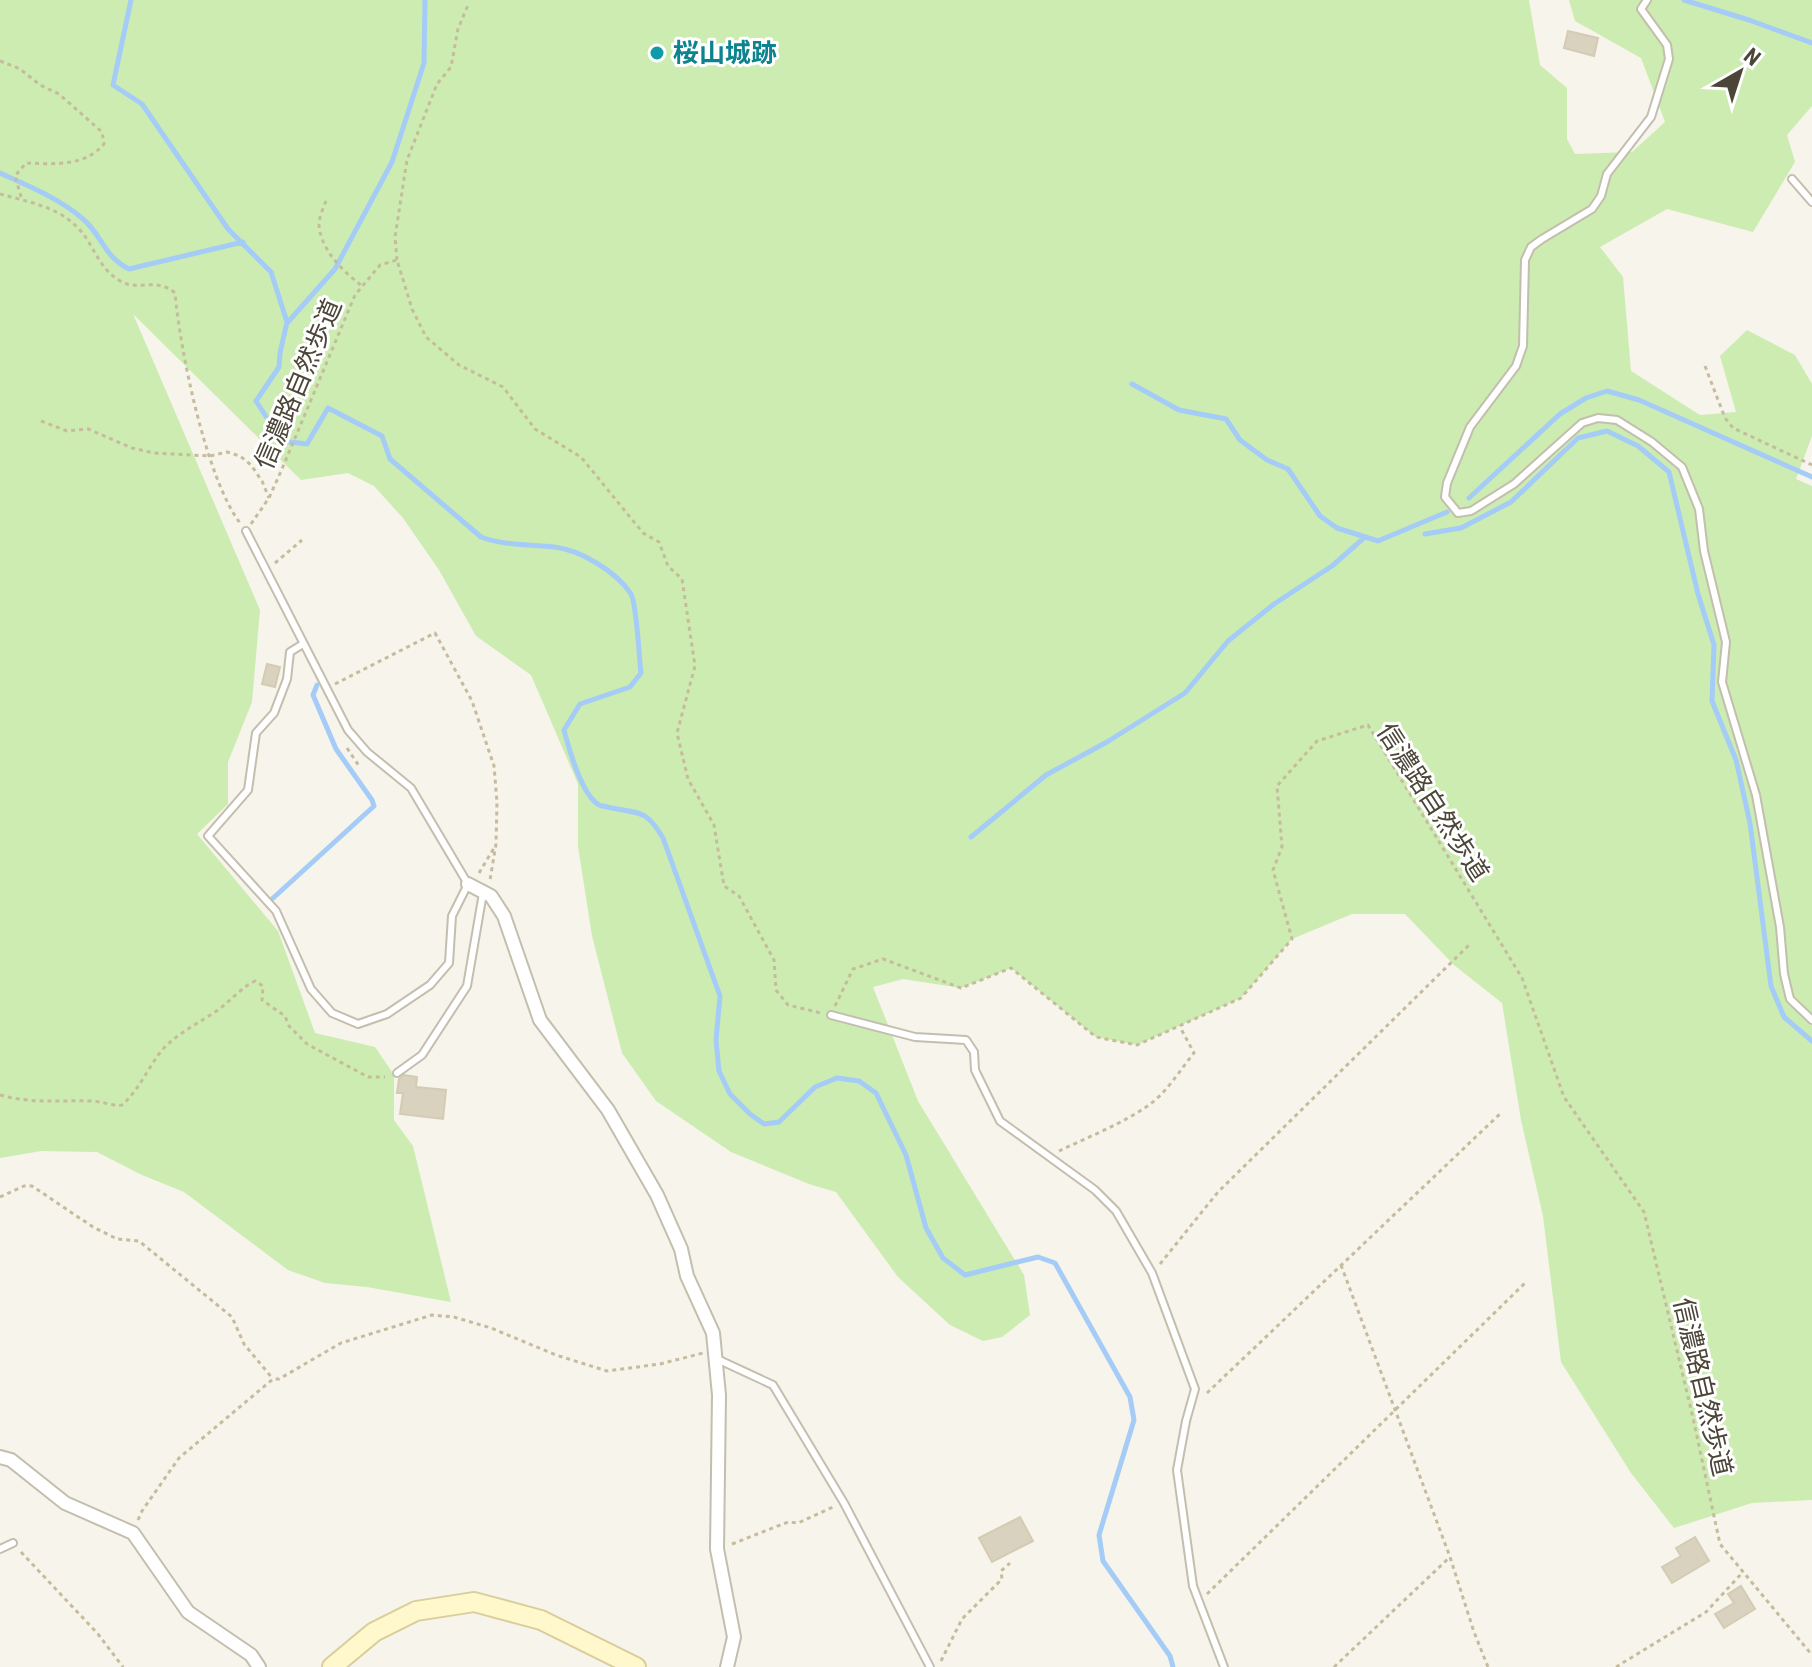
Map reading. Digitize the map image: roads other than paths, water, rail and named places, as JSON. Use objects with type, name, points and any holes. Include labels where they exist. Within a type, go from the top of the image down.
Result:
[{"type":"street","points":[[468,884],[487,894],[504,916],[540,1020],[608,1110],[657,1195],[681,1249],[687,1276],[713,1333],[719,1395],[717,1549],[734,1637],[727,1667]]},
{"type":"street","points":[[0,1457],[11,1460],[65,1503],[133,1533],[188,1612],[251,1655],[259,1667]]},
{"type":"street","points":[[332,1667],[374,1632],[416,1611],[474,1602],[541,1620],[636,1667]]},
{"type":"lane","points":[[1647,0],[1641,9],[1667,45],[1669,59],[1651,117],[1607,174],[1601,196],[1592,209],[1531,247],[1525,260],[1523,346],[1516,366],[1470,427],[1447,483],[1445,497],[1458,513],[1471,511],[1514,484],[1582,423],[1598,418],[1617,420],[1652,442],[1682,467],[1699,509],[1704,551],[1726,642],[1722,682],[1756,795],[1780,927],[1784,974],[1790,999],[1812,1020]]},
{"type":"lane","points":[[1792,179],[1812,202]]},
{"type":"lane","points":[[246,531],[348,730],[367,752],[411,788],[468,884],[452,916],[449,963],[430,985],[387,1014],[358,1024],[332,1013],[311,989],[276,911],[208,836],[248,790],[256,733],[274,713],[287,679],[290,652],[303,644]]},
{"type":"lane","points":[[397,1073],[422,1055],[467,986],[487,894]]},
{"type":"lane","points":[[831,1015],[915,1037],[966,1040],[974,1052],[975,1070],[1000,1121],[1095,1190],[1116,1211],[1152,1273],[1195,1389],[1177,1470],[1193,1586],[1224,1667]]},
{"type":"lane","points":[[715,1354],[773,1385],[844,1503],[933,1667]]},
{"type":"lane","points":[[0,1549],[13,1543]]},
{"type":"waterway","points":[[131,0],[113,85],[142,104],[228,229],[271,272],[287,322],[279,367],[256,401],[282,441],[307,444],[328,408],[382,436],[390,459],[481,537],[575,552],[607,570],[631,594],[641,673],[630,687],[580,704],[564,730],[577,770],[593,799],[600,805],[642,815],[663,838],[720,996],[716,1040],[719,1071],[730,1094],[764,1124],[779,1122],[815,1087],[837,1078],[859,1081],[876,1093],[906,1155],[926,1228],[943,1258],[965,1275],[1038,1257],[1055,1263],[1130,1397],[1134,1420],[1099,1535],[1103,1561],[1170,1656],[1173,1667]]},
{"type":"waterway","points":[[288,322],[335,269],[392,162],[424,63],[425,0]]},
{"type":"waterway","points":[[1684,0],[1812,43]]},
{"type":"waterway","points":[[0,173],[74,212],[89,225],[108,252],[129,269],[243,242]]},
{"type":"waterway","points":[[1132,384],[1179,410],[1226,419],[1240,440],[1267,460],[1288,469],[1320,516],[1337,528],[1378,541],[1447,512]]},
{"type":"waterway","points":[[1469,498],[1560,414],[1586,398],[1607,391],[1639,400],[1812,477]]},
{"type":"waterway","points":[[1425,534],[1461,528],[1511,502],[1578,438],[1607,431],[1638,446],[1669,472],[1698,594],[1714,645],[1712,701],[1736,760],[1750,823],[1771,986],[1784,1017],[1812,1041]]},
{"type":"waterway","points":[[971,837],[1046,775],[1107,742],[1185,693],[1228,641],[1274,604],[1332,566],[1365,537]]},
{"type":"waterway","points":[[271,900],[374,806],[336,749],[313,695],[317,685]]},
{"type":"place","name":"桜山城跡","points":[[657,53]]}]
